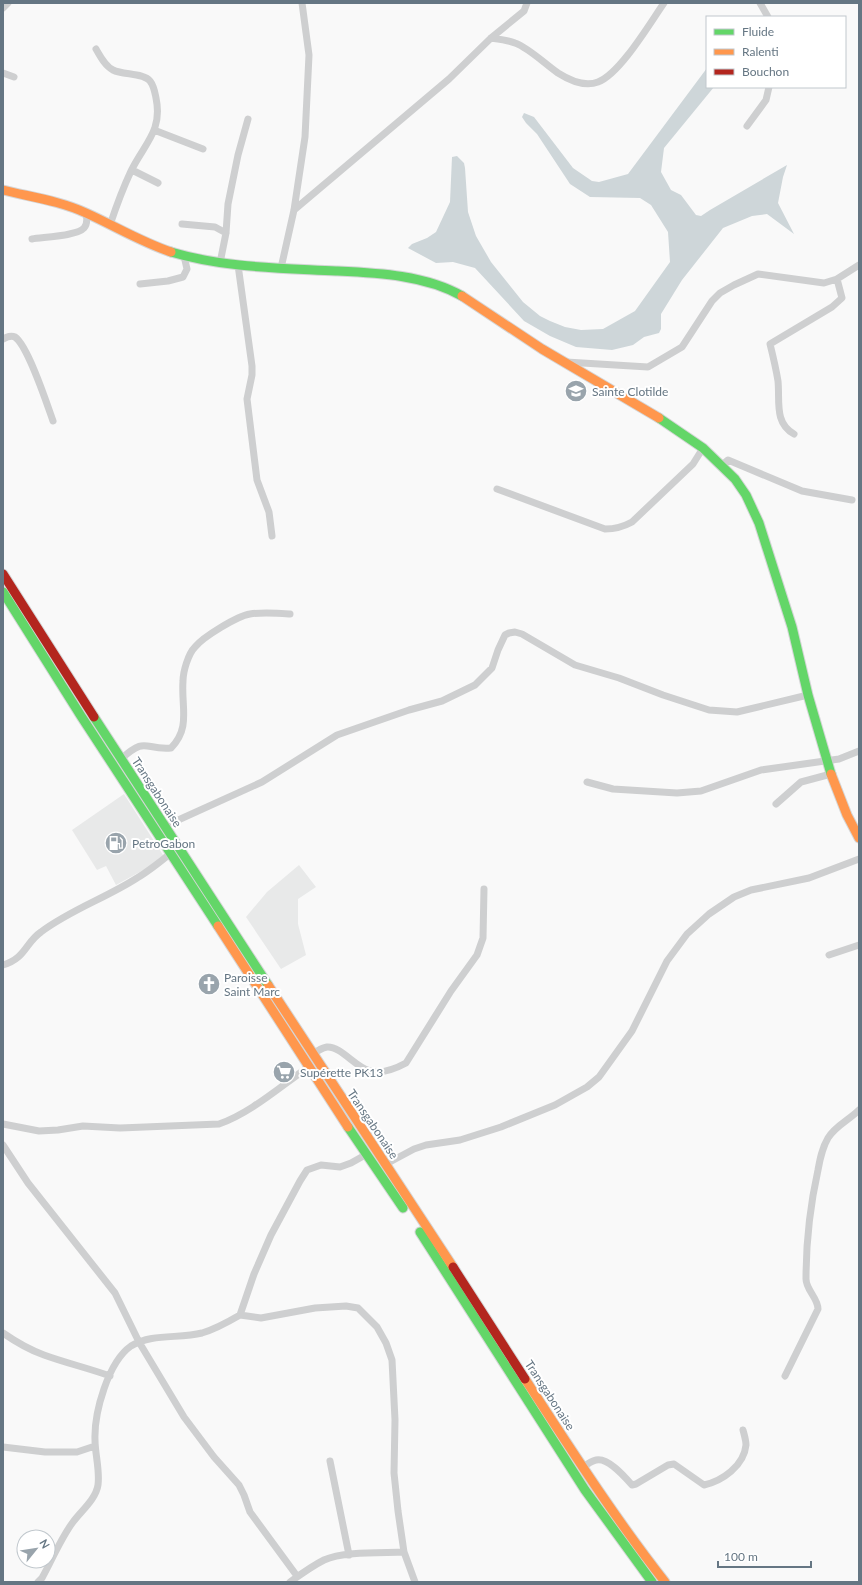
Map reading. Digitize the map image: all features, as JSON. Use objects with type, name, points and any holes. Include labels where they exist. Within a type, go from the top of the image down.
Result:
[{"type":"main road","points":[[3,190],[47,199],[66,205],[86,213],[149,245],[184,256],[238,265],[380,273],[405,277],[451,290],[563,361],[650,412],[703,448],[722,465],[741,487],[759,523],[792,627],[808,695],[831,774],[847,815],[859,838]]},
{"type":"main road","name":"Transgabonaise","points":[[3,574],[121,759],[494,1330],[582,1468],[632,1540],[665,1582]]},
{"type":"main road","name":"Transgabonaise","points":[[3,592],[90,730],[310,1066],[337,1111],[419,1231],[585,1490],[652,1582]]},
{"type":"street","points":[[3,8],[8,3]]},
{"type":"street","points":[[281,268],[294,210],[305,137],[308,80],[308,40],[302,3]]},
{"type":"street","points":[[294,210],[449,79],[491,38],[524,11],[527,3]]},
{"type":"street","points":[[491,38],[515,42],[559,73],[572,80],[584,84],[597,83],[607,78],[619,66],[664,3]]},
{"type":"street","points":[[760,3],[767,16]]},
{"type":"street","points":[[96,49],[102,60],[111,69],[122,74],[147,78],[151,82],[155,91],[159,110],[158,121],[132,170],[110,225]]},
{"type":"street","points":[[3,73],[14,77]]},
{"type":"street","points":[[747,126],[766,100],[769,88]]},
{"type":"street","points":[[220,263],[226,233],[228,204],[238,155],[248,119]]},
{"type":"street","points":[[154,130],[203,149]]},
{"type":"street","points":[[132,170],[158,183]]},
{"type":"street","points":[[32,239],[76,232],[84,228],[87,222],[86,213]]},
{"type":"street","points":[[182,224],[215,227],[226,233]]},
{"type":"street","points":[[140,284],[168,281],[183,277],[187,269],[184,256]]},
{"type":"street","points":[[238,265],[241,277],[252,366],[252,375],[247,399],[255,450],[257,480],[269,512],[272,536]]},
{"type":"street","points":[[563,361],[648,367],[682,347],[712,301],[720,293],[734,285],[758,274],[824,283],[837,278],[859,265]]},
{"type":"street","points":[[794,434],[789,431],[780,418],[778,381],[770,344],[832,307],[842,298],[837,278]]},
{"type":"street","points":[[3,339],[9,336],[14,337],[25,349],[54,422]]},
{"type":"street","points":[[497,489],[605,529],[612,529],[632,522],[693,464],[703,448]]},
{"type":"street","points":[[722,465],[728,460],[802,491],[852,500]]},
{"type":"street","points":[[121,759],[140,745],[164,749],[171,748],[179,740],[184,718],[183,680],[194,647],[202,640],[234,620],[248,614],[266,612],[290,614]]},
{"type":"street","points":[[165,826],[262,782],[337,735],[409,710],[442,701],[475,685],[492,668],[503,639],[509,633],[515,632],[522,634],[575,665],[619,678],[663,695],[709,710],[737,712],[808,695]]},
{"type":"street","points":[[587,782],[613,789],[678,793],[701,791],[761,770],[838,759],[859,751]]},
{"type":"street","points":[[776,804],[801,782],[831,774]]},
{"type":"street","points":[[3,965],[13,962],[25,950],[39,932],[136,879],[171,854]]},
{"type":"street","points":[[386,1164],[414,1149],[426,1145],[460,1140],[501,1127],[555,1105],[587,1087],[599,1076],[632,1031],[666,961],[687,934],[709,914],[734,897],[751,890],[810,878],[859,859]]},
{"type":"street","points":[[313,1054],[328,1047],[336,1049],[360,1066],[370,1071],[382,1072],[406,1063],[451,991],[477,955],[483,938],[484,890]]},
{"type":"street","points":[[829,955],[859,945]]},
{"type":"street","points":[[3,1124],[39,1131],[83,1126],[128,1128],[219,1124],[230,1120],[310,1066]]},
{"type":"street","points":[[785,1376],[818,1309],[817,1301],[806,1281],[807,1242],[815,1186],[823,1146],[828,1137],[836,1128],[859,1110]]},
{"type":"street","points":[[3,1145],[28,1183],[115,1293],[139,1342],[184,1417],[214,1457],[239,1485],[250,1512],[297,1576]]},
{"type":"street","points":[[240,1315],[254,1274],[271,1236],[307,1170],[321,1165],[340,1167],[367,1154]]},
{"type":"street","points":[[38,1582],[42,1578],[72,1523],[93,1497],[98,1485],[94,1439],[99,1405],[110,1376],[121,1356],[130,1347],[139,1342],[201,1333],[215,1328],[240,1315],[261,1318],[315,1308],[346,1306],[358,1308],[377,1327],[386,1343],[392,1360],[395,1420],[394,1473],[404,1552],[415,1582]]},
{"type":"street","points":[[3,1333],[19,1343],[45,1355],[90,1368],[110,1376]]},
{"type":"street","points":[[582,1468],[595,1460],[603,1461],[616,1468],[632,1485],[668,1465],[674,1464],[704,1485],[710,1483],[737,1466],[743,1456],[746,1444],[743,1430]]},
{"type":"street","points":[[3,1447],[45,1452],[77,1452],[95,1446]]},
{"type":"street","points":[[330,1461],[349,1555]]},
{"type":"street","points":[[290,1582],[297,1576],[325,1560],[349,1555],[404,1552]]},
{"type":"shaded area","points":[[706,69],[706,88],[713,88],[664,148],[661,172],[671,190],[681,195],[696,215],[701,216],[787,165],[778,203],[794,234],[767,214],[752,216],[723,228],[682,280],[661,314],[661,329],[659,333],[644,337],[633,345],[612,350],[576,347],[550,336],[524,321],[475,268],[453,262],[436,263],[408,248],[412,244],[427,238],[436,232],[450,202],[452,157],[457,156],[464,163],[468,212],[476,236],[491,262],[523,302],[540,316],[565,327],[581,330],[603,329],[635,311],[670,262],[668,232],[651,205],[640,198],[590,197],[570,184],[537,134],[522,117],[524,113],[534,117],[573,168],[592,181],[599,182],[628,174]]},
{"type":"shaded area","points":[[124,794],[163,855],[147,868],[116,885],[106,866],[97,870],[72,830]]},
{"type":"shaded area","points":[[299,865],[316,887],[298,899],[298,924],[306,955],[281,969],[246,917],[267,892]]},
{"type":"traffic: fast","points":[[171,252],[232,264],[401,276],[433,284],[462,296]]},
{"type":"traffic: fast","points":[[659,418],[703,448],[735,479],[746,495],[759,523],[792,627],[808,695],[831,774]]},
{"type":"traffic: fast","points":[[3,592],[81,716],[218,926]]},
{"type":"traffic: fast","points":[[94,717],[268,985]]},
{"type":"traffic: fast","points":[[348,1127],[403,1208]]},
{"type":"traffic: fast","points":[[420,1232],[585,1490],[652,1582]]},
{"type":"traffic: slow","points":[[3,190],[56,202],[76,209],[149,244],[171,252]]},
{"type":"traffic: slow","points":[[462,296],[542,349],[659,418]]},
{"type":"traffic: slow","points":[[831,774],[847,815],[859,838]]},
{"type":"traffic: slow","points":[[218,926],[348,1127]]},
{"type":"traffic: slow","points":[[268,985],[453,1267]]},
{"type":"traffic: slow","points":[[525,1379],[610,1507],[665,1582]]},
{"type":"traffic: jam","points":[[3,574],[94,717]]},
{"type":"traffic: jam","points":[[453,1267],[525,1379]]},
{"type":"place","name":"Sainte Clotilde","points":[[576,391]]},
{"type":"place","name":"PetroGabon","points":[[116,843]]},
{"type":"place","name":"Paroisse Saint Marc","points":[[209,984]]},
{"type":"place","name":"Supérette PK13","points":[[284,1072]]}]
